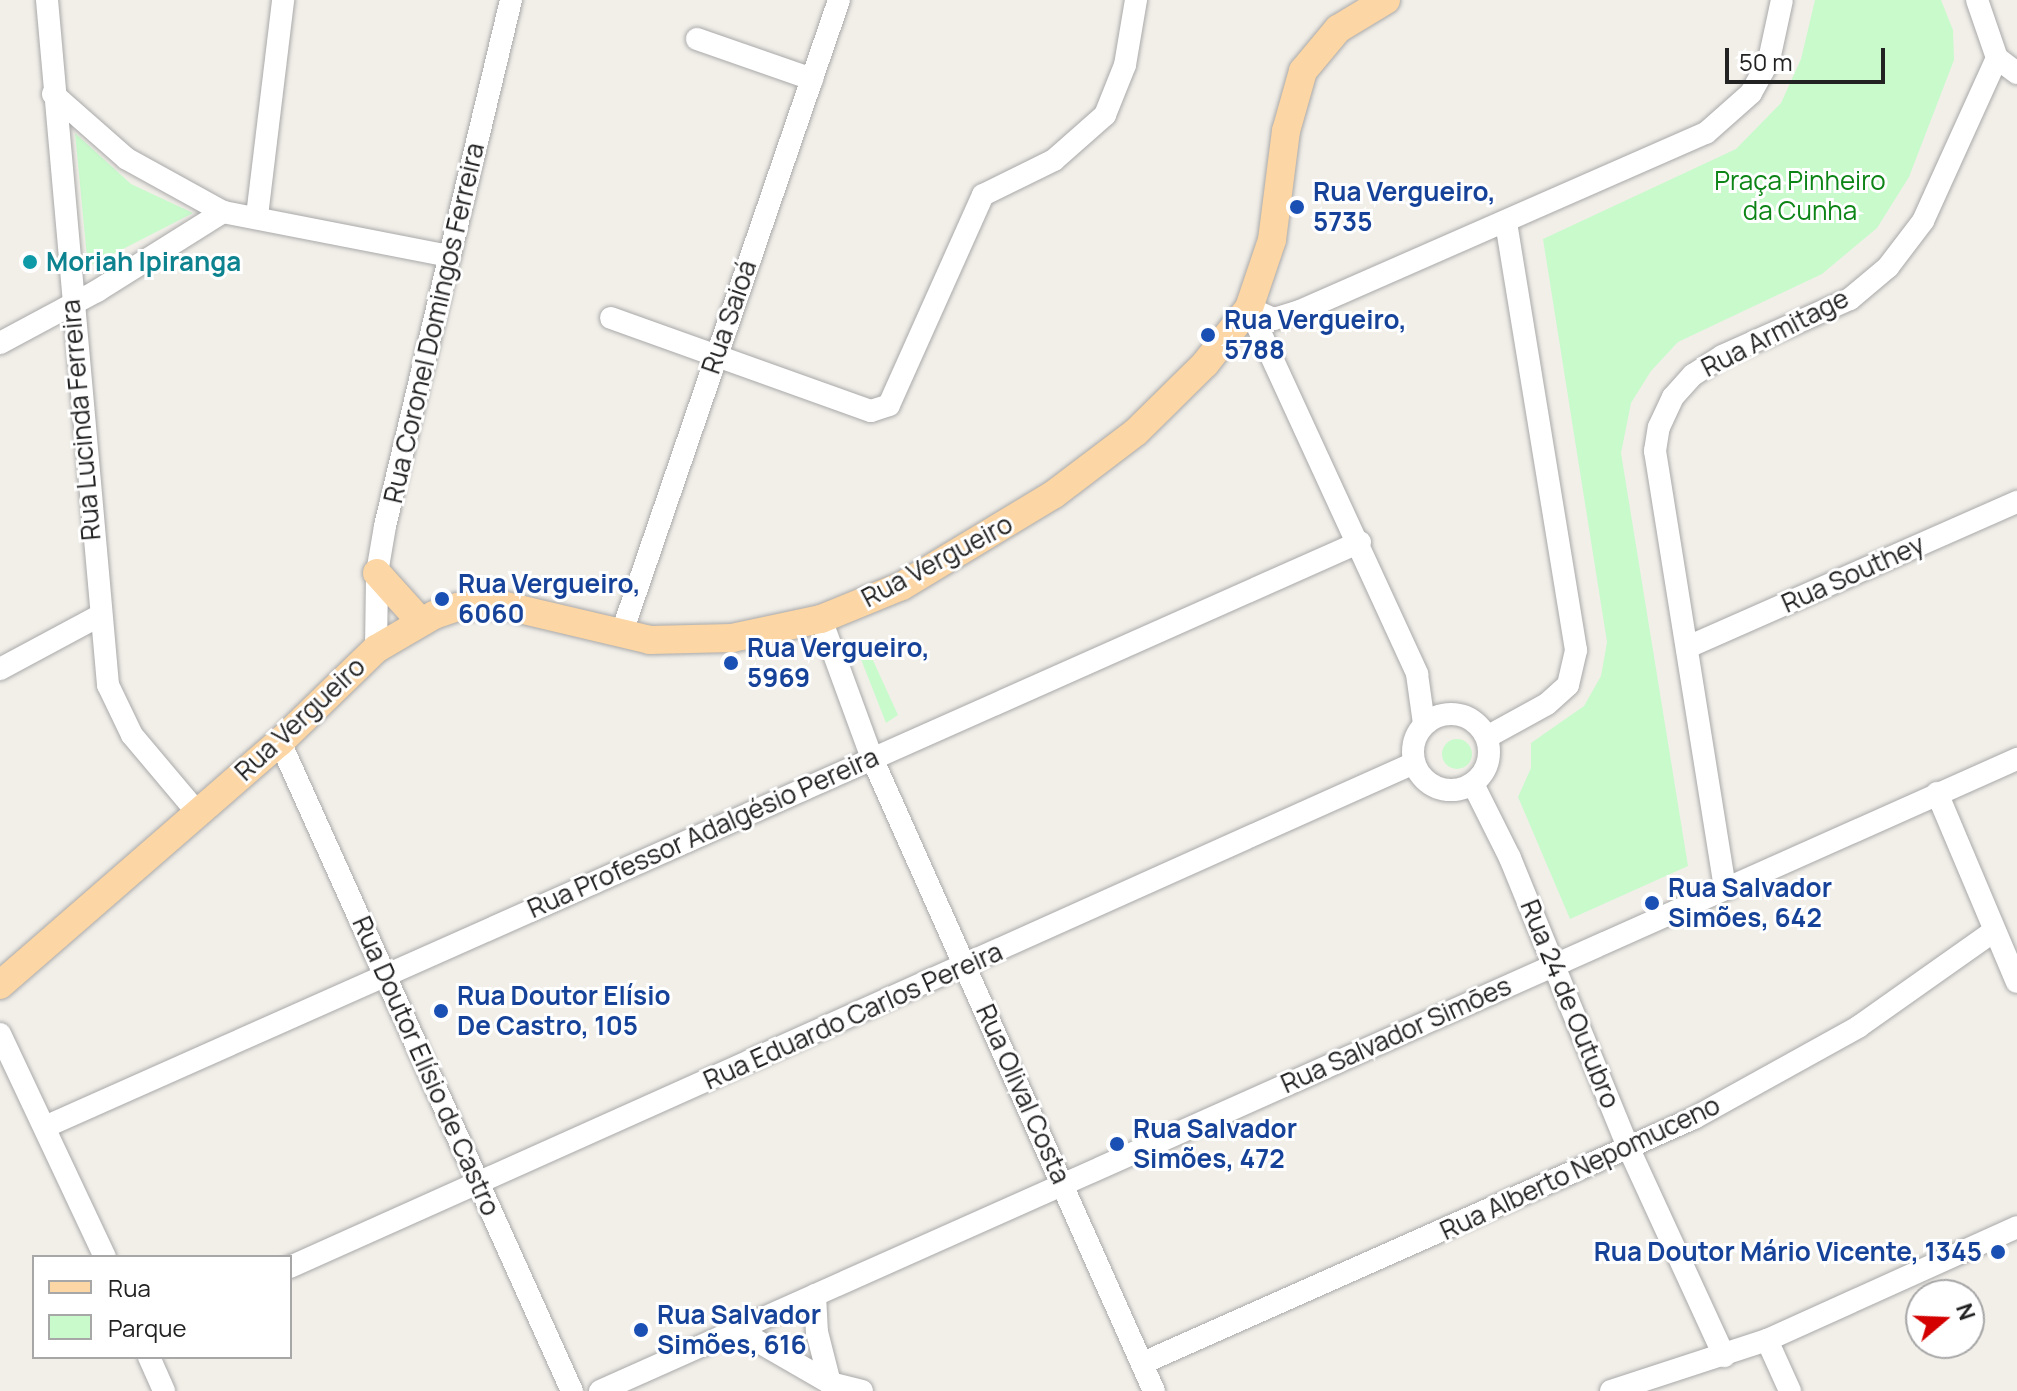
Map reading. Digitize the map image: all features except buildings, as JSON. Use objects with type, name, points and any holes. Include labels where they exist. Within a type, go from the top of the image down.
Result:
[{"type":"main road","name":"Rua Vergueiro","points":[[0,985],[196,811],[280,742],[376,649],[421,622],[457,607],[502,605],[621,635],[732,638],[821,619],[947,562],[1053,495],[1136,432],[1205,364],[1249,308],[1272,240],[1286,131],[1303,71],[1338,29],[1386,0]]},
{"type":"main road","points":[[377,573],[421,622]]},
{"type":"street","name":"Rua Lucinda Ferreira","points":[[47,0],[99,616],[118,714],[196,811]]},
{"type":"street","points":[[257,216],[283,0]]},
{"type":"street","name":"Rua Coronel Domingos Ferreira","points":[[376,649],[377,573],[511,0]]},
{"type":"street","name":"Rua Saioá","points":[[621,635],[839,0]]},
{"type":"street","points":[[611,318],[717,353],[871,411],[889,405],[983,195],[1054,160],[1105,115],[1125,65],[1136,0]]},
{"type":"street","points":[[1249,308],[1274,319],[1284,317],[1506,224],[1706,133],[1751,93],[1769,60],[1782,0]]},
{"type":"street","points":[[1977,0],[1997,58],[2017,73]]},
{"type":"street","points":[[697,39],[812,79]]},
{"type":"street","name":"Rua Armitage","points":[[1725,888],[1655,451],[1673,397],[1693,375],[1722,356],[1850,299],[1888,267],[1943,186],[1997,58]]},
{"type":"street","points":[[53,94],[127,159],[223,212],[257,216],[450,256]]},
{"type":"street","points":[[0,343],[71,306],[223,212]]},
{"type":"street","points":[[1487,737],[1547,704],[1568,685],[1576,650],[1506,224]]},
{"type":"street","points":[[1249,308],[1360,542],[1417,674],[1424,724],[1413,749],[1414,763],[1423,779],[1438,789],[1456,791],[1473,784],[1489,763],[1487,737],[1479,725],[1453,713],[1417,674]]},
{"type":"street","name":"Rua Southey","points":[[1688,647],[2017,502]]},
{"type":"street","name":"Rua Professor Adalgésio Pereira","points":[[47,1126],[1360,542]]},
{"type":"street","points":[[0,669],[99,616]]},
{"type":"street","name":"Rua Olival Costa","points":[[821,619],[872,758],[1064,1183],[1154,1391]]},
{"type":"street","points":[[1424,724],[1453,713]]},
{"type":"street","name":"Rua Doutor Elísio de Castro","points":[[280,742],[572,1391]]},
{"type":"street","name":"Rua Salvador Simões","points":[[600,1391],[2017,759]]},
{"type":"street","name":"Rua Eduardo Carlos Pereira","points":[[292,1266],[966,967],[1414,763]]},
{"type":"street","name":"Rua 24 de Outubro","points":[[1473,784],[1555,965],[1629,1149],[1724,1356]]},
{"type":"street","points":[[1937,793],[2017,982]]},
{"type":"street","name":"Rua Alberto Nepomuceno","points":[[1143,1363],[1629,1149],[1858,1027],[1994,931]]},
{"type":"street","points":[[0,1034],[47,1126],[104,1255]]},
{"type":"street","points":[[1611,1391],[1767,1340],[2017,1227]]},
{"type":"street","points":[[815,1295],[817,1332],[830,1383]]},
{"type":"street","points":[[738,1330],[830,1383],[862,1391]]},
{"type":"street","points":[[1767,1340],[1790,1391]]},
{"type":"street","points":[[150,1359],[164,1391]]},
{"type":"green space","name":"Praça Pinheiro da Cunha","points":[[1815,0],[1941,0],[1953,30],[1954,60],[1909,177],[1877,228],[1822,274],[1678,342],[1651,371],[1631,403],[1621,453],[1688,866],[1570,919],[1518,797],[1531,768],[1531,743],[1584,706],[1601,676],[1607,642],[1543,239],[1736,149],[1781,103],[1801,59]]},
{"type":"green space","points":[[75,133],[131,184],[193,213],[88,267]]},
{"type":"green space","points":[[866,645],[898,715],[886,723],[857,649]]},
{"type":"green space","points":[[1457,739],[1467,744],[1472,754],[1467,764],[1457,769],[1447,764],[1442,754],[1447,744]]},
{"type":"place","name":"Rua Vergueiro, 5735","points":[[1297,207]]},
{"type":"place","name":"Moriah Ipiranga","points":[[30,262]]},
{"type":"place","name":"Rua Vergueiro, 5788","points":[[1208,335]]},
{"type":"place","name":"Rua Vergueiro, 6060","points":[[442,599]]},
{"type":"place","name":"Rua Vergueiro, 5969","points":[[731,663]]},
{"type":"place","name":"Rua Salvador Simões, 642","points":[[1652,903]]},
{"type":"place","name":"Rua Doutor Elísio De Castro, 105","points":[[441,1011]]},
{"type":"place","name":"Rua Salvador Simões, 472","points":[[1117,1144]]},
{"type":"place","name":"Rua Doutor Mário Vicente, 1345","points":[[1998,1252]]},
{"type":"place","name":"Rua Salvador Simões, 616","points":[[641,1330]]}]
